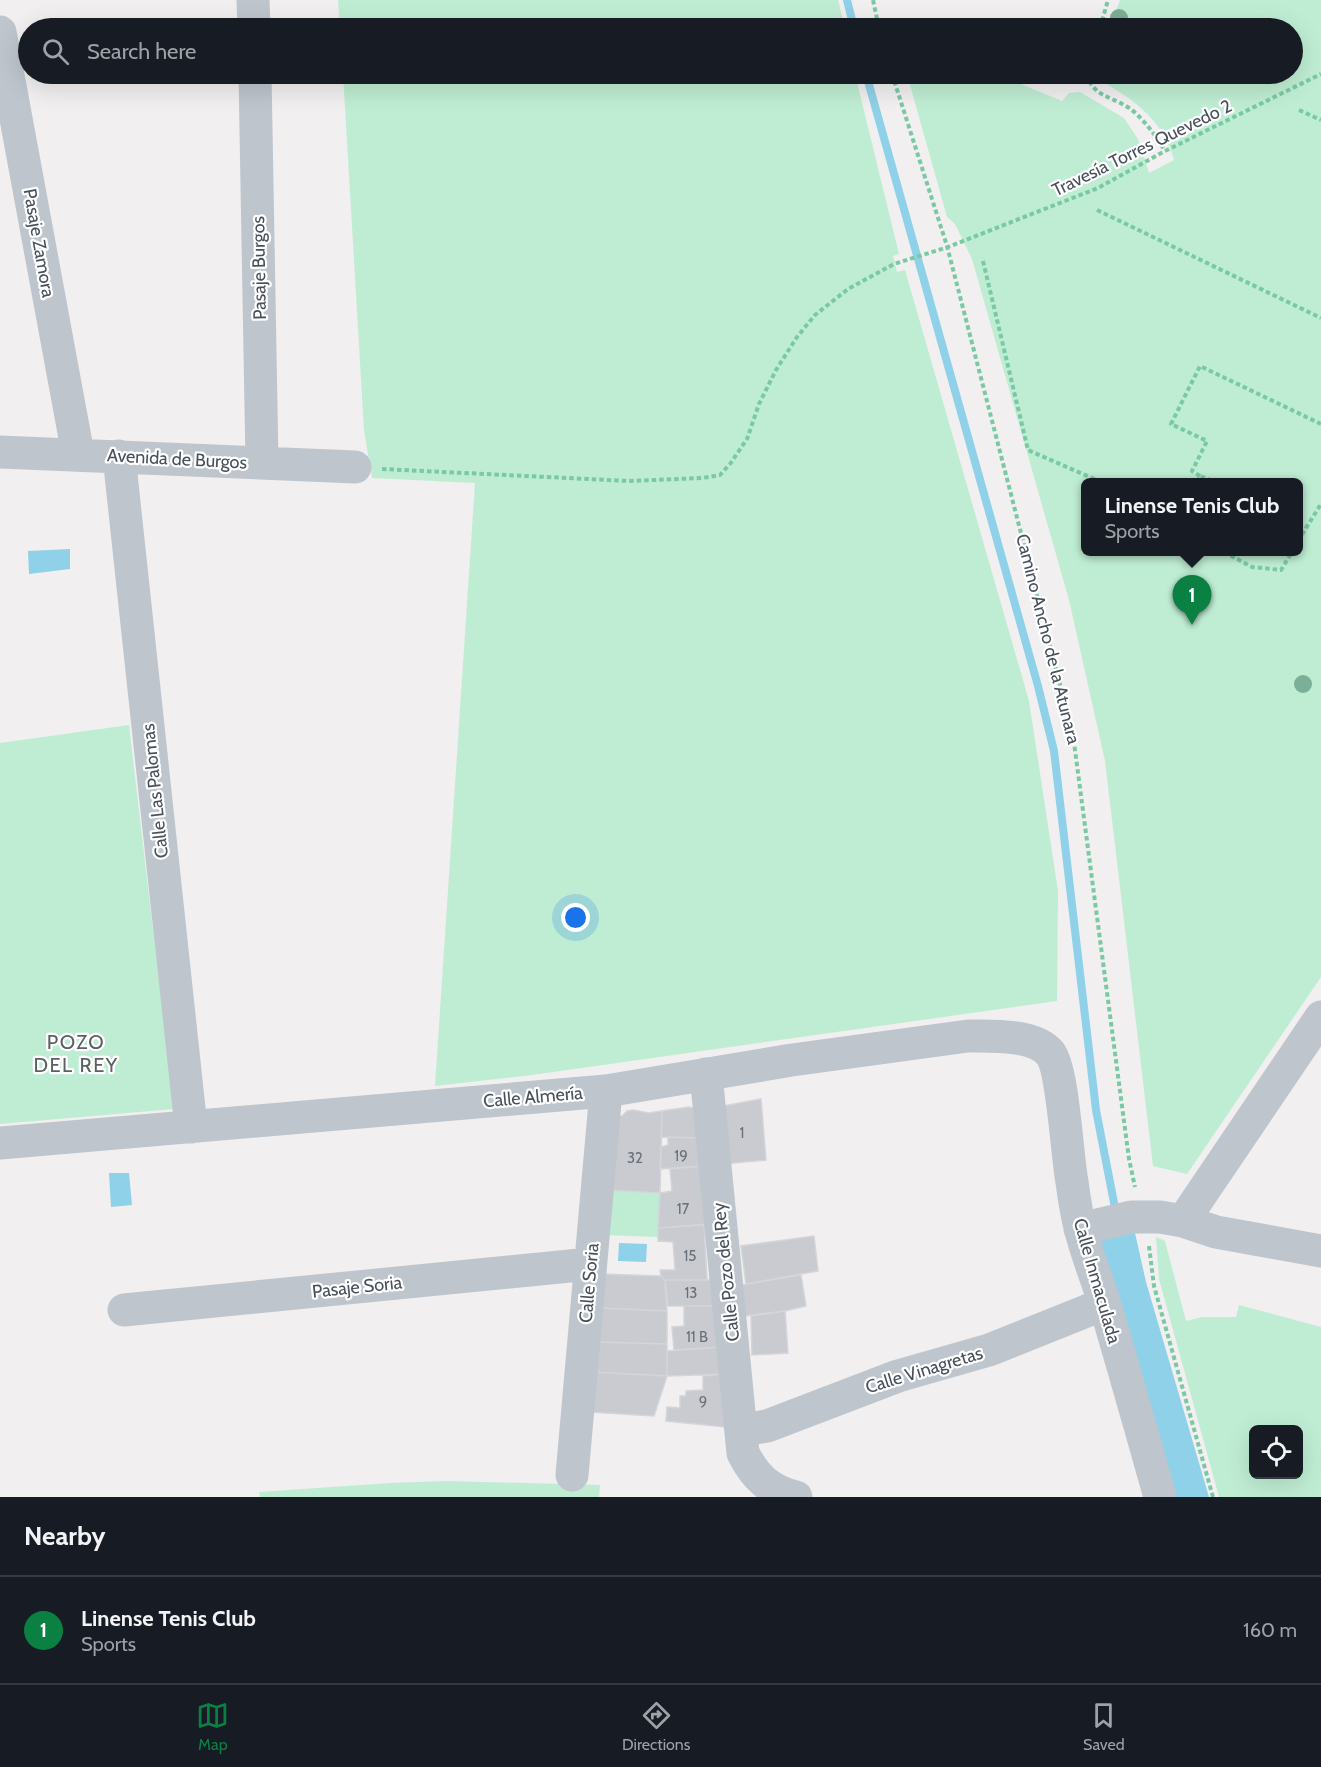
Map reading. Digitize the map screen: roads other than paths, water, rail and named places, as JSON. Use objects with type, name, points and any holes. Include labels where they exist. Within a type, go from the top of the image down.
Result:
[{"type":"street","points":[[254,0],[254,18]]},
{"type":"street","name":"Pasaje Zamora","points":[[0,32],[78,454]]},
{"type":"street","name":"Pasaje Burgos","points":[[255,84],[262,463]]},
{"type":"street","name":"Avenida de Burgos","points":[[0,452],[355,467]]},
{"type":"street","name":"Calle Las Palomas","points":[[119,456],[191,1127]]},
{"type":"street","points":[[1183,1221],[1321,1017]]},
{"type":"street","name":"Calle Almería","points":[[0,1143],[606,1091],[781,1062],[968,1036],[993,1036],[1033,1042],[1052,1054],[1054,1061]]},
{"type":"street","name":"Calle Inmaculada","points":[[1054,1061],[1060,1083],[1069,1166],[1104,1304],[1160,1497]]},
{"type":"street","name":"Calle Pozo del Rey","points":[[706,1074],[743,1454],[761,1481],[782,1494],[796,1497]]},
{"type":"street","name":"Calle Soria","points":[[572,1475],[606,1091]]},
{"type":"street","points":[[1084,1227],[1138,1216],[1183,1221],[1216,1232],[1321,1251]]},
{"type":"street","name":"Pasaje Soria","points":[[124,1310],[590,1264]]},
{"type":"street","name":"Calle Vinagretas","points":[[742,1430],[767,1426],[898,1376],[989,1350],[1104,1304]]},
{"type":"water","points":[[70,549],[70,569],[29,574],[28,551]]},
{"type":"water","points":[[109,1173],[129,1173],[132,1205],[111,1207]]},
{"type":"water","points":[[1133,1224],[1146,1282],[1209,1497],[1172,1497],[1092,1235]]},
{"type":"water","points":[[619,1243],[647,1244],[646,1262],[618,1261]]},
{"type":"waterway","points":[[847,0],[852,18]]},
{"type":"waterway","points":[[869,84],[1038,686],[1054,751],[1096,1110],[1116,1213]]},
{"type":"place","name":"Linense Tenis Club","points":[[1192,625]]},
{"type":"district","name":"POZO DEL REY","points":[[76,1054]]}]
